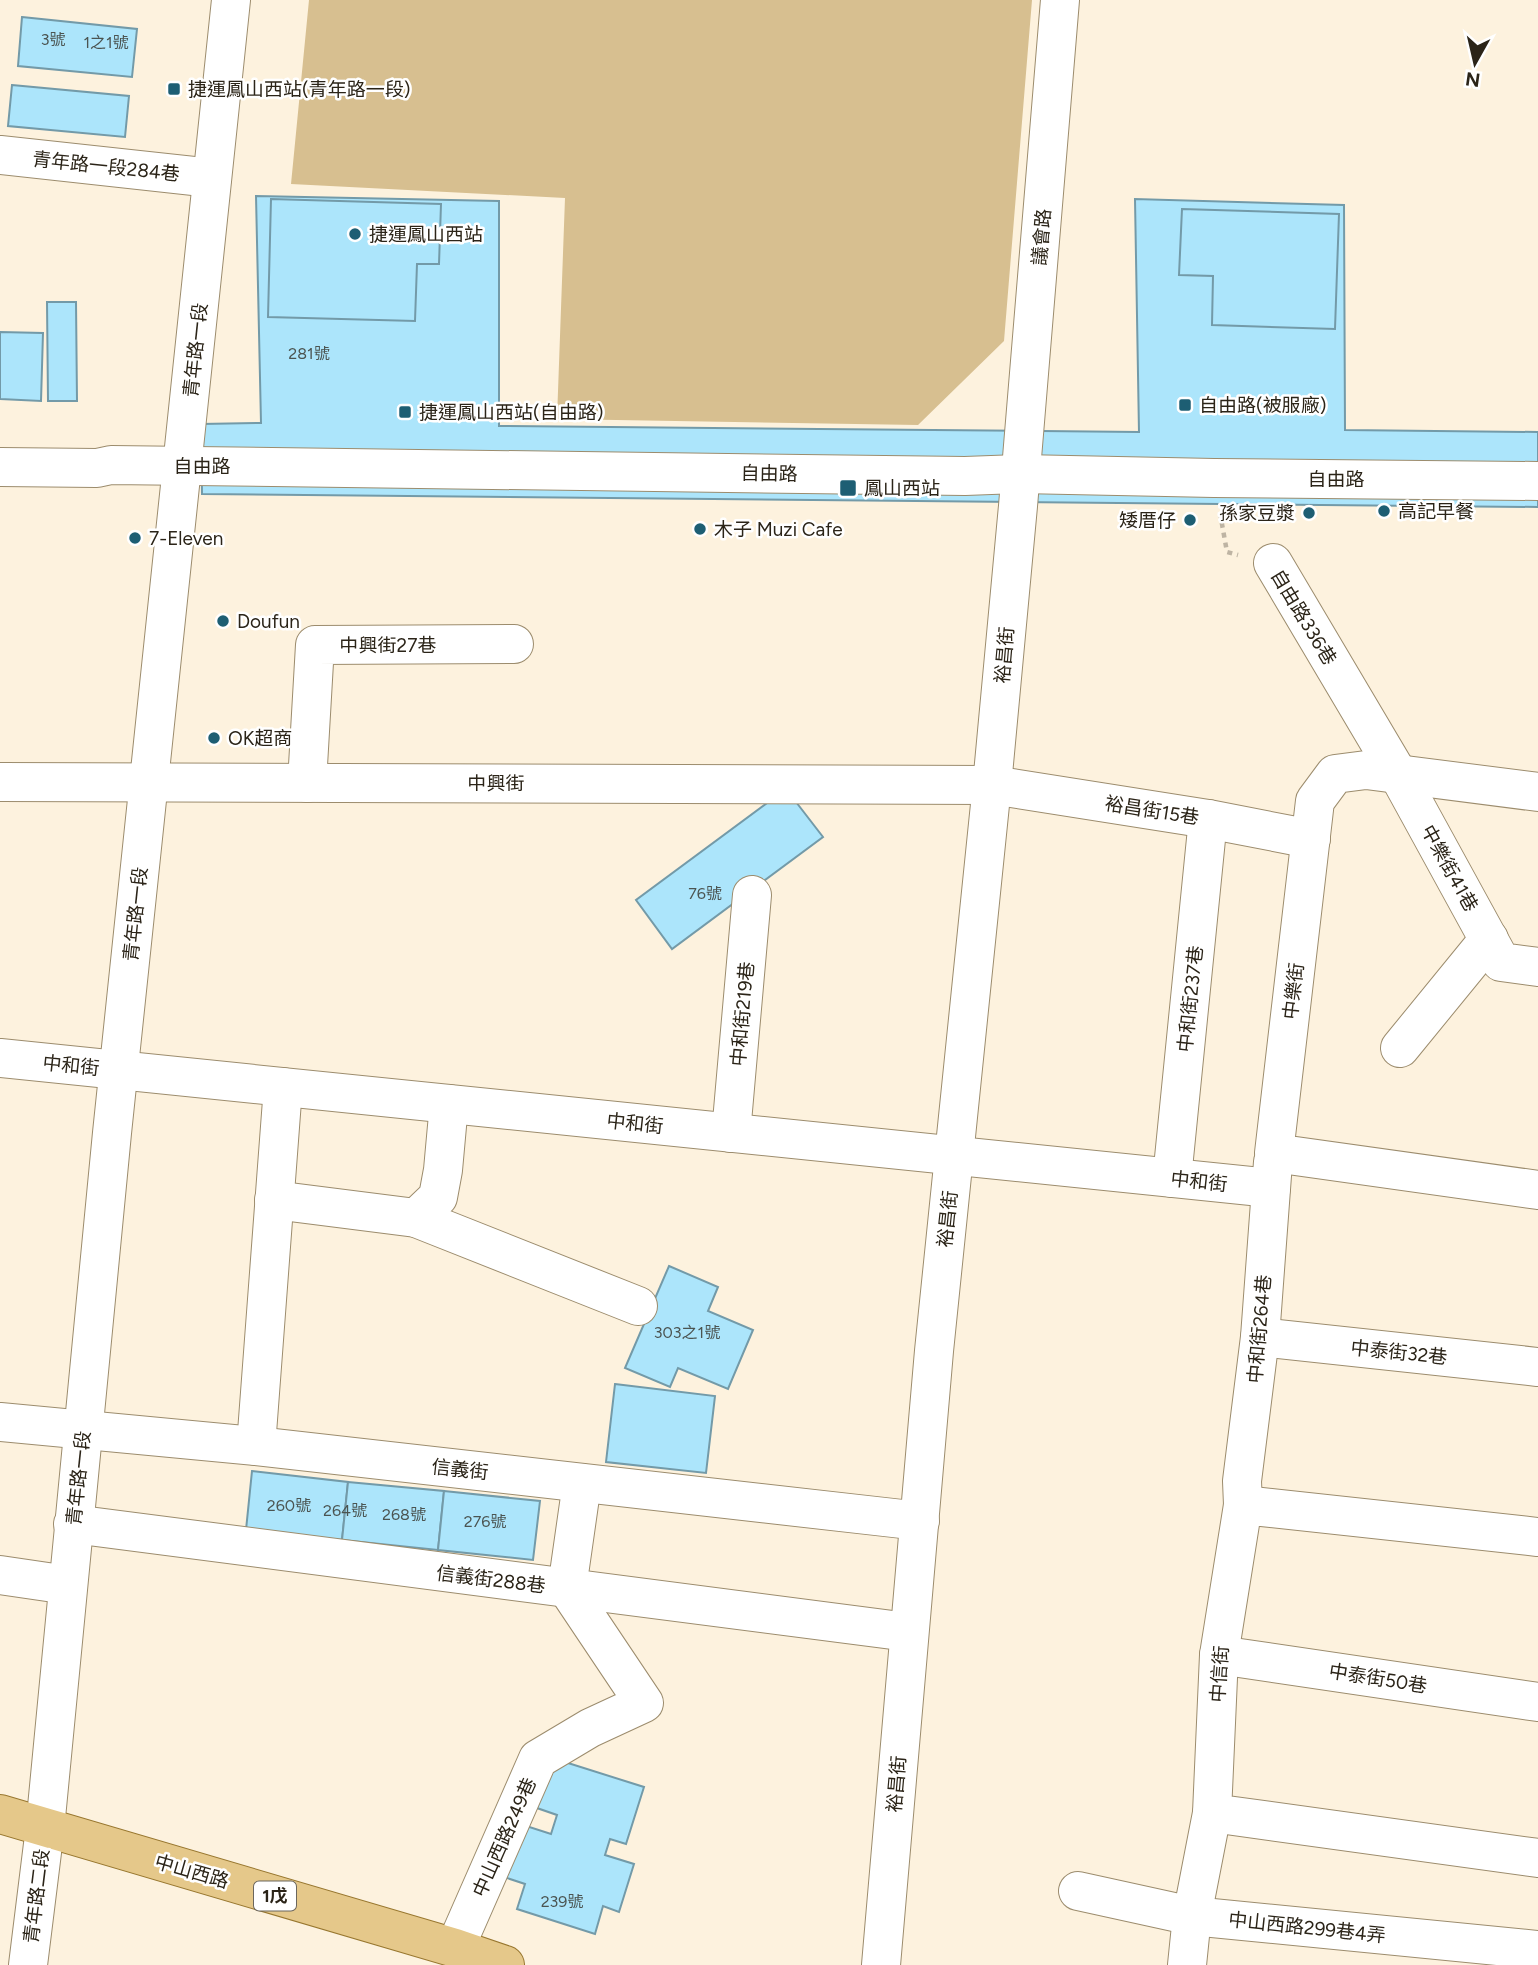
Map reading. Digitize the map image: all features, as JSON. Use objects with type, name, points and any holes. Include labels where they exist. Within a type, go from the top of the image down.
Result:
[{"type":"main road","name":"中山西路","points":[[0,1814],[505,1965]]},
{"type":"street","name":"青年路一段","points":[[45,1828],[118,1070],[231,0]]},
{"type":"street","name":"議會路","points":[[1021,474],[1060,0]]},
{"type":"street","name":"青年路一段284巷","points":[[0,155],[212,178]]},
{"type":"street","name":"自由路","points":[[0,467],[97,468],[111,465],[1538,481]]},
{"type":"street","name":"裕昌街","points":[[881,1965],[934,1351],[1021,474]]},
{"type":"street","name":"自由路336巷","points":[[1273,563],[1398,774]]},
{"type":"street","name":"中興街27巷","points":[[307,783],[315,645],[514,644]]},
{"type":"street","name":"中樂街","points":[[1272,1171],[1315,801],[1335,774],[1366,770],[1538,792]]},
{"type":"street","name":"中樂街41巷","points":[[1398,774],[1495,950]]},
{"type":"street","name":"中興街","points":[[0,782],[992,785]]},
{"type":"street","name":"裕昌街15巷","points":[[992,785],[1311,839]]},
{"type":"street","name":"中和街237巷","points":[[1172,1178],[1208,820]]},
{"type":"street","name":"中和街219巷","points":[[731,1133],[752,895]]},
{"type":"street","points":[[1400,1048],[1495,950],[1538,967]]},
{"type":"street","name":"中和街","points":[[0,1058],[1172,1178],[1272,1171]]},
{"type":"street","points":[[257,1446],[284,1087]]},
{"type":"street","points":[[416,1218],[438,1197],[449,1104]]},
{"type":"street","points":[[1272,1171],[1538,1190]]},
{"type":"street","name":"中和街264巷","points":[[1242,1505],[1272,1171]]},
{"type":"street","points":[[274,1200],[416,1218],[639,1306]]},
{"type":"street","name":"中泰街32巷","points":[[1259,1336],[1538,1367]]},
{"type":"street","name":"信義街","points":[[0,1422],[257,1446],[920,1521]]},
{"type":"street","points":[[567,1588],[582,1483]]},
{"type":"street","points":[[1242,1505],[1538,1536]]},
{"type":"street","name":"中信街","points":[[1186,1965],[1192,1916],[1212,1813],[1219,1655],[1242,1505]]},
{"type":"street","name":"信義街288巷","points":[[73,1524],[908,1632]]},
{"type":"street","points":[[0,1575],[68,1585]]},
{"type":"street","name":"中山西路249巷","points":[[455,1948],[538,1759],[590,1728],[644,1703],[567,1588]]},
{"type":"street","name":"中泰街50巷","points":[[1219,1655],[1538,1702]]},
{"type":"street","points":[[1212,1813],[1538,1858]]},
{"type":"street","name":"青年路二段","points":[[28,1965],[45,1828]]},
{"type":"street","name":"中山西路299巷4弄","points":[[1078,1891],[1192,1916],[1538,1950]]},
{"type":"path","name":"自由路336巷","points":[[1214,478],[1227,552],[1273,563]]},
{"type":"shaded area","points":[[309,0],[1032,0],[1004,341],[918,425],[557,419],[565,198],[291,184]]},
{"type":"building","points":[[22,17],[137,29],[132,77],[18,66]]},
{"type":"building","points":[[12,85],[129,96],[125,137],[8,126]]},
{"type":"building","name":"鳳山西站","points":[[256,196],[499,201],[499,426],[1139,432],[1135,199],[1344,205],[1345,430],[1538,432],[1538,507],[202,494],[201,424],[261,423]]},
{"type":"building","name":"捷運鳳山西站","points":[[271,199],[441,204],[439,264],[417,264],[415,321],[268,317]]},
{"type":"building","points":[[1182,209],[1339,214],[1335,329],[1212,325],[1213,276],[1179,275]]},
{"type":"building","points":[[47,302],[76,302],[77,401],[48,401]]},
{"type":"building","points":[[0,332],[43,333],[41,401],[0,399]]},
{"type":"building","points":[[786,789],[823,837],[672,949],[636,900]]},
{"type":"building","points":[[669,1266],[718,1287],[708,1311],[753,1330],[728,1389],[678,1368],[670,1387],[625,1368]]},
{"type":"building","points":[[615,1384],[715,1396],[706,1473],[606,1462]]},
{"type":"building","points":[[252,1471],[348,1482],[342,1540],[246,1530]]},
{"type":"building","points":[[348,1482],[444,1491],[438,1550],[342,1540]]},
{"type":"building","points":[[444,1491],[540,1501],[533,1560],[438,1550]]},
{"type":"building","points":[[549,1757],[644,1787],[626,1844],[610,1839],[605,1855],[634,1864],[619,1912],[603,1906],[595,1934],[517,1909],[525,1884],[501,1876],[517,1823],[551,1834],[557,1815],[534,1807]]},
{"type":"place","name":"捷運鳳山西站(青年路一段)","points":[[174,89]]},
{"type":"place","name":"捷運鳳山西站","points":[[355,234]]},
{"type":"place","name":"自由路(被服廠)","points":[[1185,405]]},
{"type":"place","name":"捷運鳳山西站(自由路)","points":[[405,412]]},
{"type":"place","name":"鳳山西站","points":[[848,488]]},
{"type":"place","name":"高記早餐","points":[[1384,511]]},
{"type":"place","name":"孫家豆漿","points":[[1309,513]]},
{"type":"place","name":"矮厝仔","points":[[1190,520]]},
{"type":"place","name":"木子 Muzi Cafe","points":[[700,529]]},
{"type":"place","name":"7-Eleven","points":[[135,538]]},
{"type":"place","name":"Doufun","points":[[223,621]]},
{"type":"place","name":"OK超商","points":[[214,738]]}]
